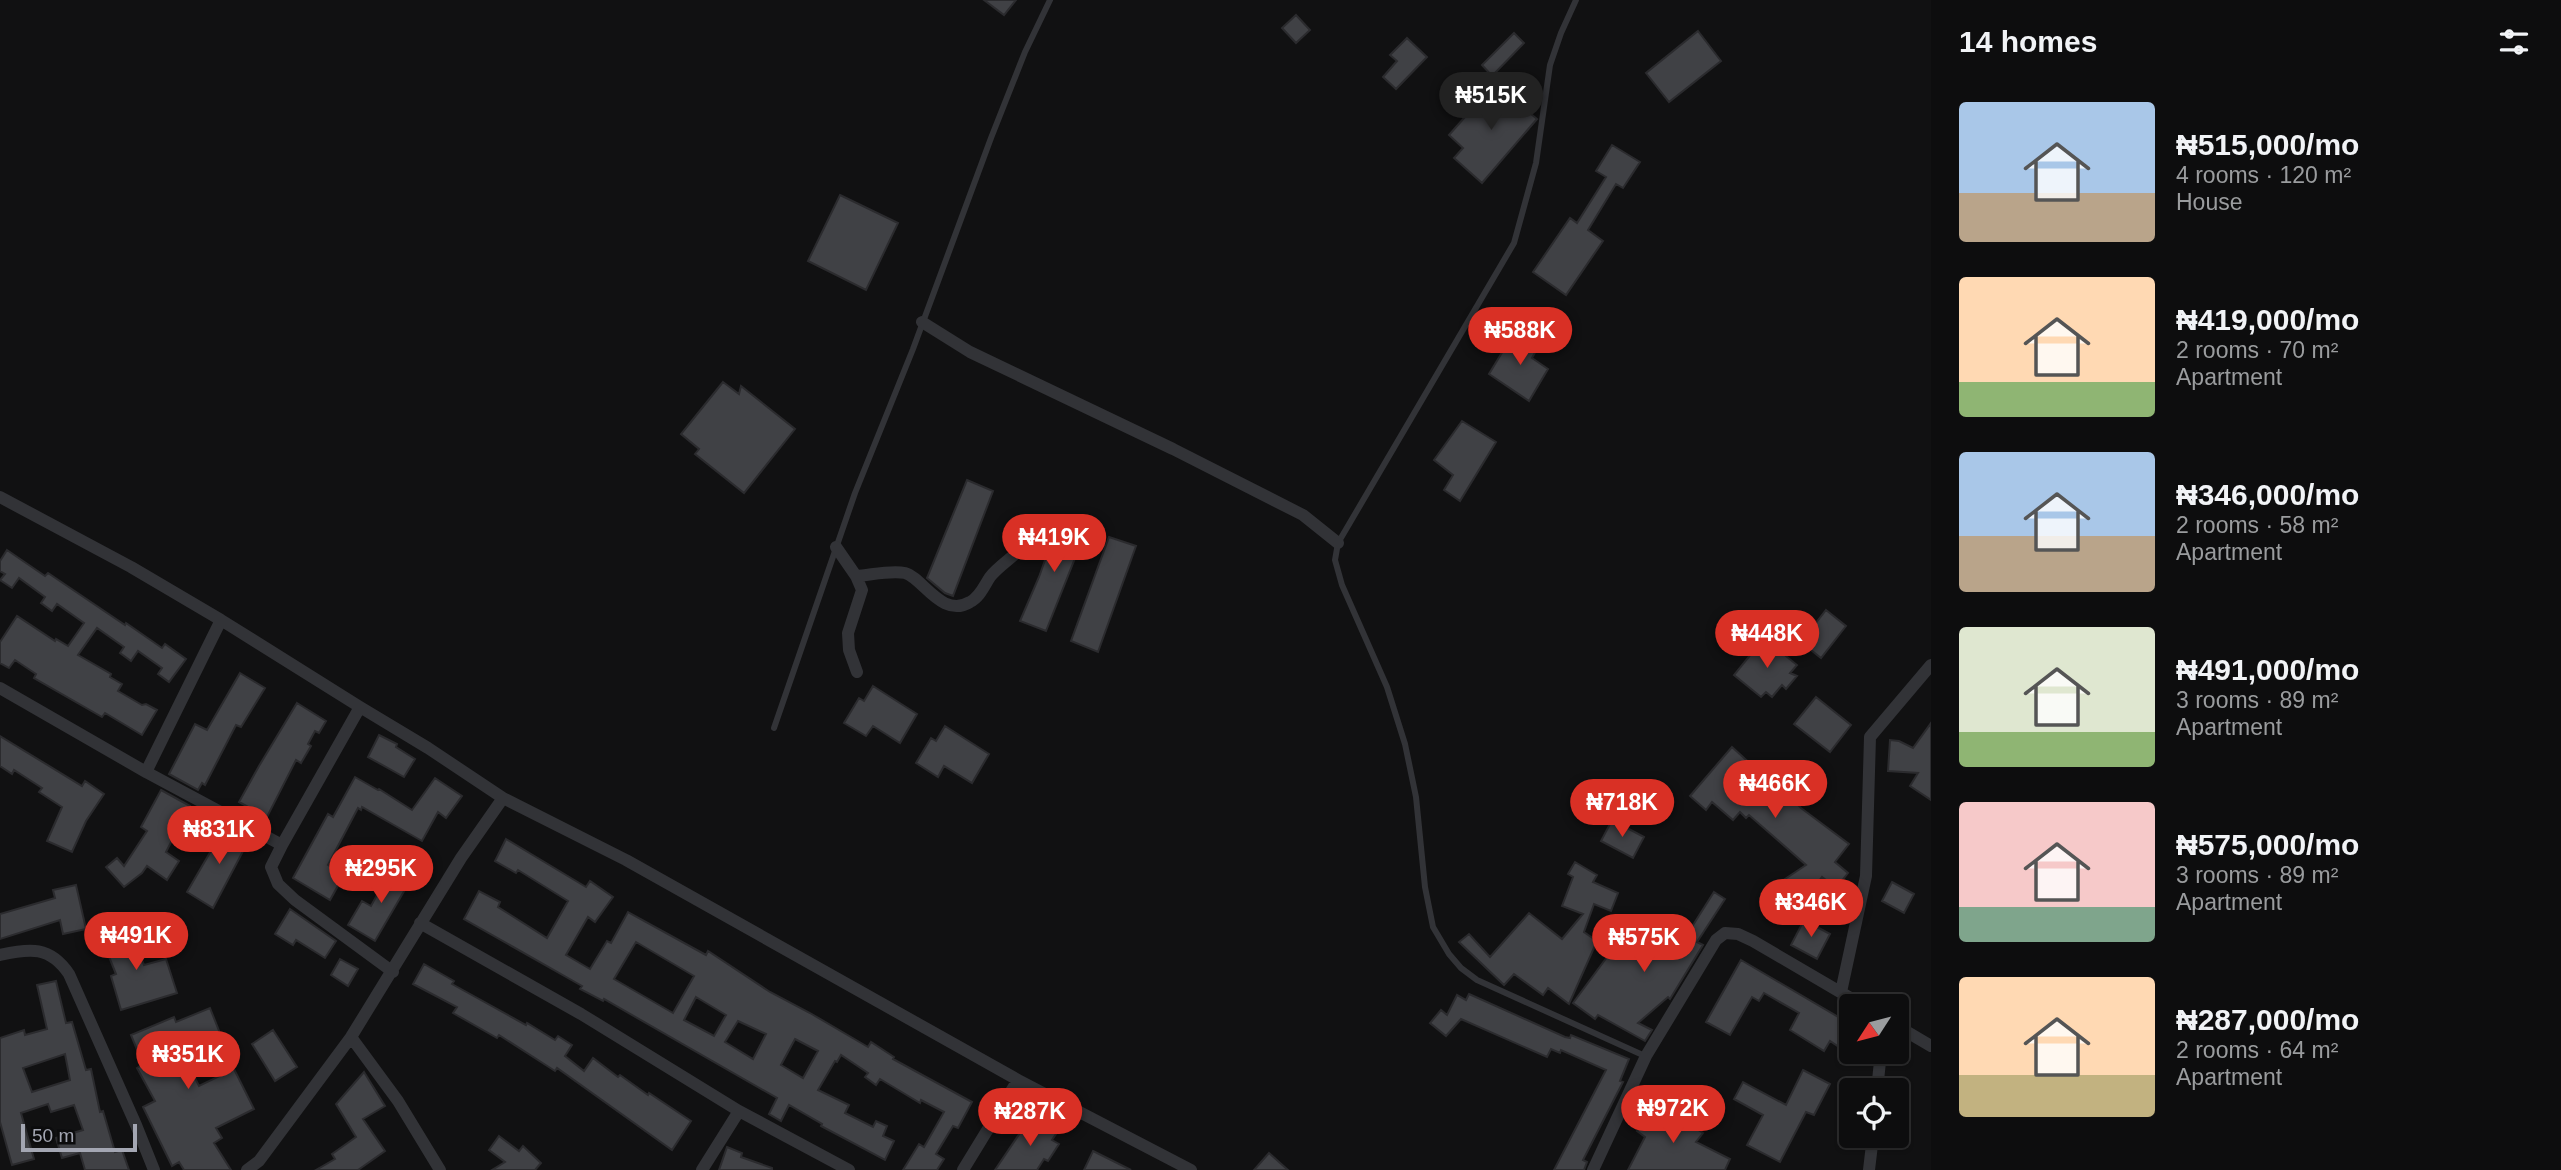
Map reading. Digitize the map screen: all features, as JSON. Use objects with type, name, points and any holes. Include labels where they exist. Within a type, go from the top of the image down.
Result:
[{"type":"street","points":[[922,322],[970,352],[1174,449],[1303,515],[1338,543]]},
{"type":"street","points":[[0,497],[221,620],[428,748],[503,798],[626,860],[1018,1080],[1191,1170]]},
{"type":"street","points":[[836,547],[856,576],[862,590],[848,633],[849,650],[858,672]]},
{"type":"street","points":[[856,576],[902,572],[912,576],[935,598],[955,606],[968,604],[992,575],[1014,555]]},
{"type":"street","points":[[146,772],[221,620]]},
{"type":"street","points":[[1841,992],[1866,876],[1870,737],[1931,666]]},
{"type":"street","points":[[0,688],[146,772],[282,845]]},
{"type":"street","points":[[360,707],[271,867],[278,884],[295,900],[393,972]]},
{"type":"street","points":[[247,1170],[261,1165],[352,1038],[420,923],[503,798]]},
{"type":"street","points":[[420,923],[581,1014],[739,1111],[849,1170]]},
{"type":"street","points":[[1593,1170],[1646,1056],[1716,940],[1725,933],[1738,934],[1753,941],[1844,994]]},
{"type":"street","points":[[0,955],[24,949],[36,950],[61,962],[69,974],[154,1170]]},
{"type":"street","points":[[1909,1033],[1931,1046]]},
{"type":"street","points":[[352,1038],[398,1101],[440,1170]]},
{"type":"street","points":[[963,1170],[1018,1080]]},
{"type":"street","points":[[702,1170],[739,1111]]},
{"type":"street","points":[[1870,1170],[1872,1148]]},
{"type":"lane","points":[[774,728],[836,547],[990,138],[1025,52],[1050,0]]},
{"type":"lane","points":[[1576,0],[1560,33],[1550,65],[1536,163],[1514,243],[1338,543],[1335,560],[1342,585],[1387,687],[1405,744],[1416,797],[1425,887],[1433,927],[1449,954],[1477,981],[1646,1056]]},
{"type":"building","points":[[984,0],[1016,0],[1004,15]]},
{"type":"building","points":[[1296,15],[1310,30],[1296,43],[1282,28]]},
{"type":"building","points":[[1698,31],[1721,61],[1669,102],[1646,73]]},
{"type":"building","points":[[1514,33],[1524,43],[1492,76],[1482,65]]},
{"type":"building","points":[[1407,38],[1427,57],[1396,89],[1383,77],[1397,61],[1390,55]]},
{"type":"building","points":[[1495,83],[1537,119],[1482,183],[1454,158],[1463,148],[1449,135]]},
{"type":"building","points":[[1612,145],[1640,162],[1623,188],[1616,184],[1588,230],[1603,241],[1566,295],[1533,272],[1570,218],[1577,223],[1606,177],[1596,171]]},
{"type":"building","points":[[840,195],[898,223],[866,290],[808,261]]},
{"type":"building","points":[[1527,330],[1542,340],[1532,358],[1548,369],[1529,401],[1489,374],[1509,341],[1517,347]]},
{"type":"building","points":[[723,382],[739,394],[741,386],[795,429],[744,493],[695,454],[699,449],[681,434]]},
{"type":"building","points":[[1462,421],[1496,442],[1460,501],[1444,490],[1453,475],[1434,460]]},
{"type":"building","points":[[967,480],[993,491],[953,596],[927,578]]},
{"type":"building","points":[[1060,518],[1087,528],[1046,631],[1020,621]]},
{"type":"building","points":[[1109,537],[1136,546],[1098,652],[1071,641]]},
{"type":"building","points":[[7,550],[45,576],[48,573],[162,648],[165,644],[186,659],[169,682],[158,674],[162,668],[138,651],[131,661],[120,653],[124,647],[97,628],[78,655],[111,674],[110,677],[122,684],[118,691],[157,710],[142,735],[105,713],[102,717],[34,678],[36,674],[15,660],[9,668],[0,663],[0,642],[17,616],[55,641],[56,639],[68,646],[84,623],[57,604],[52,611],[41,603],[45,597],[19,578],[12,588],[0,580],[5,574],[0,571],[0,561]]},
{"type":"building","points":[[1826,610],[1846,626],[1821,658],[1801,642]]},
{"type":"building","points":[[1764,638],[1797,665],[1790,673],[1797,676],[1786,689],[1782,685],[1772,697],[1766,692],[1761,697],[1734,675]]},
{"type":"building","points":[[240,673],[265,688],[241,727],[236,725],[205,785],[202,783],[198,790],[169,774],[195,724],[207,730]]},
{"type":"building","points":[[873,686],[917,714],[900,743],[873,726],[866,736],[844,723],[859,698],[864,701]]},
{"type":"building","points":[[1816,697],[1851,725],[1830,752],[1794,724]]},
{"type":"building","points":[[297,703],[326,721],[319,733],[315,731],[308,744],[311,746],[301,763],[296,760],[267,817],[239,802]]},
{"type":"building","points":[[1931,723],[1931,800],[1910,786],[1918,773],[1888,771],[1890,740],[1913,748]]},
{"type":"building","points":[[945,726],[989,754],[972,783],[944,766],[938,777],[916,763],[931,738],[936,741]]},
{"type":"building","points":[[379,735],[397,744],[396,747],[415,759],[404,777],[368,757]]},
{"type":"building","points":[[0,736],[82,786],[85,781],[104,794],[86,821],[72,852],[47,841],[62,807],[39,792],[42,788],[14,770],[12,774],[0,766]]},
{"type":"building","points":[[1732,747],[1777,788],[1780,786],[1801,808],[1849,844],[1835,862],[1848,873],[1836,888],[1822,877],[1816,885],[1795,900],[1782,881],[1806,865],[1749,815],[1746,818],[1740,812],[1733,820],[1712,802],[1706,810],[1690,796]]},
{"type":"building","points":[[355,777],[412,810],[435,778],[462,796],[446,818],[438,812],[422,841],[362,807],[361,810],[358,808],[328,865],[344,875],[330,900],[293,878],[328,814],[333,817]]},
{"type":"building","points":[[161,790],[190,806],[166,852],[179,861],[167,880],[147,866],[124,887],[106,867],[117,858],[124,866],[147,831],[141,827]]},
{"type":"building","points":[[1612,820],[1644,837],[1633,858],[1601,841]]},
{"type":"building","points":[[226,825],[250,838],[213,908],[187,892]]},
{"type":"building","points":[[506,839],[586,887],[590,881],[613,897],[595,922],[588,917],[566,955],[590,969],[607,941],[611,943],[628,912],[706,955],[708,951],[770,992],[868,1047],[871,1042],[894,1057],[893,1059],[972,1102],[958,1128],[953,1126],[936,1154],[944,1159],[937,1170],[903,1170],[919,1144],[924,1147],[944,1112],[921,1100],[920,1103],[880,1079],[876,1085],[865,1077],[868,1073],[841,1055],[818,1090],[849,1105],[845,1113],[873,1127],[876,1121],[887,1126],[883,1136],[894,1141],[885,1160],[821,1126],[822,1124],[789,1105],[781,1121],[769,1114],[777,1098],[604,999],[603,1001],[580,989],[582,986],[464,919],[479,891],[500,902],[498,907],[547,938],[568,901],[518,870],[516,873],[495,861]],"holes":[[[636,942],[694,976],[673,1013],[614,979]],[[696,997],[726,1015],[714,1036],[684,1020]],[[738,1021],[766,1034],[753,1059],[725,1042]],[[795,1039],[818,1051],[803,1078],[781,1065]]]},
{"type":"building","points":[[1575,862],[1597,875],[1593,882],[1618,893],[1611,911],[1594,904],[1584,932],[1597,941],[1569,1004],[1548,988],[1543,995],[1514,974],[1504,985],[1459,942],[1469,934],[1490,957],[1529,913],[1562,939],[1583,914],[1562,906],[1573,877],[1568,874]]},
{"type":"building","points":[[393,866],[413,876],[375,941],[348,925],[362,901],[371,906]]},
{"type":"building","points":[[1892,882],[1914,894],[1904,913],[1882,901]]},
{"type":"building","points":[[76,885],[86,929],[63,934],[60,920],[0,939],[0,914],[55,898],[53,890]]},
{"type":"building","points":[[1714,892],[1725,899],[1697,942],[1703,945],[1670,999],[1668,997],[1638,1023],[1652,1030],[1645,1041],[1598,1015],[1595,1019],[1573,1003],[1622,937],[1635,947],[1640,941],[1649,948],[1663,920],[1688,933]]},
{"type":"building","points":[[290,909],[336,941],[325,958],[296,940],[293,945],[275,934]]},
{"type":"building","points":[[1804,920],[1830,934],[1817,959],[1791,945]]},
{"type":"building","points":[[129,926],[144,965],[166,959],[177,993],[121,1010],[111,976],[116,974],[101,937]]},
{"type":"building","points":[[340,959],[358,969],[348,986],[331,975]]},
{"type":"building","points":[[1741,960],[1839,1017],[1839,1047],[1830,1041],[1824,1051],[1790,1030],[1799,1013],[1764,993],[1759,1001],[1752,997],[1730,1035],[1706,1022]]},
{"type":"building","points":[[424,964],[454,981],[452,984],[526,1025],[527,1023],[555,1040],[558,1036],[572,1045],[565,1056],[584,1071],[593,1058],[618,1077],[620,1075],[691,1121],[672,1150],[557,1068],[555,1071],[499,1035],[497,1038],[453,1013],[457,1007],[413,984]]},
{"type":"building","points":[[56,981],[66,1023],[72,1022],[86,1070],[91,1069],[100,1112],[103,1111],[115,1152],[122,1150],[129,1170],[85,1170],[80,1153],[62,1158],[56,1138],[83,1130],[74,1105],[51,1112],[48,1104],[21,1113],[34,1159],[12,1165],[0,1122],[0,1038],[24,1030],[25,1035],[47,1029],[37,985]],"holes":[[[65,1054],[70,1080],[32,1092],[23,1068]]]},
{"type":"building","points":[[1469,994],[1565,1037],[1570,1038],[1571,1035],[1629,1059],[1620,1081],[1623,1082],[1583,1160],[1587,1162],[1584,1170],[1554,1170],[1606,1070],[1561,1050],[1560,1053],[1551,1049],[1547,1057],[1461,1019],[1446,1036],[1430,1023],[1441,1010],[1447,1015],[1457,995],[1466,1000]]},
{"type":"building","points":[[210,1008],[225,1046],[187,1062],[199,1086],[234,1069],[254,1109],[216,1128],[222,1138],[214,1143],[231,1170],[184,1170],[179,1162],[172,1166],[143,1107],[155,1101],[137,1068],[143,1064],[131,1035],[174,1017],[176,1022]]},
{"type":"building","points":[[273,1030],[297,1067],[275,1081],[252,1044]]},
{"type":"building","points":[[1803,1070],[1830,1084],[1814,1115],[1806,1112],[1780,1162],[1747,1145],[1763,1115],[1734,1099],[1743,1082],[1786,1105]]},
{"type":"building","points":[[364,1072],[385,1106],[363,1119],[385,1151],[358,1170],[316,1170],[335,1159],[332,1154],[356,1137],[336,1104]]},
{"type":"building","points":[[1655,1102],[1703,1133],[1696,1142],[1730,1159],[1725,1170],[1628,1170],[1645,1137],[1637,1131]]},
{"type":"building","points":[[1040,1119],[1058,1131],[1052,1140],[1059,1144],[1048,1161],[1044,1159],[1037,1170],[995,1170],[1026,1124],[1034,1129]]},
{"type":"building","points":[[499,1136],[519,1151],[523,1146],[541,1163],[535,1170],[492,1170],[505,1162],[489,1150]]},
{"type":"building","points":[[727,1147],[742,1153],[741,1157],[772,1170],[719,1170]]},
{"type":"building","points":[[1093,1151],[1131,1170],[1084,1170]]},
{"type":"building","points":[[1269,1153],[1288,1170],[1254,1170]]}]
